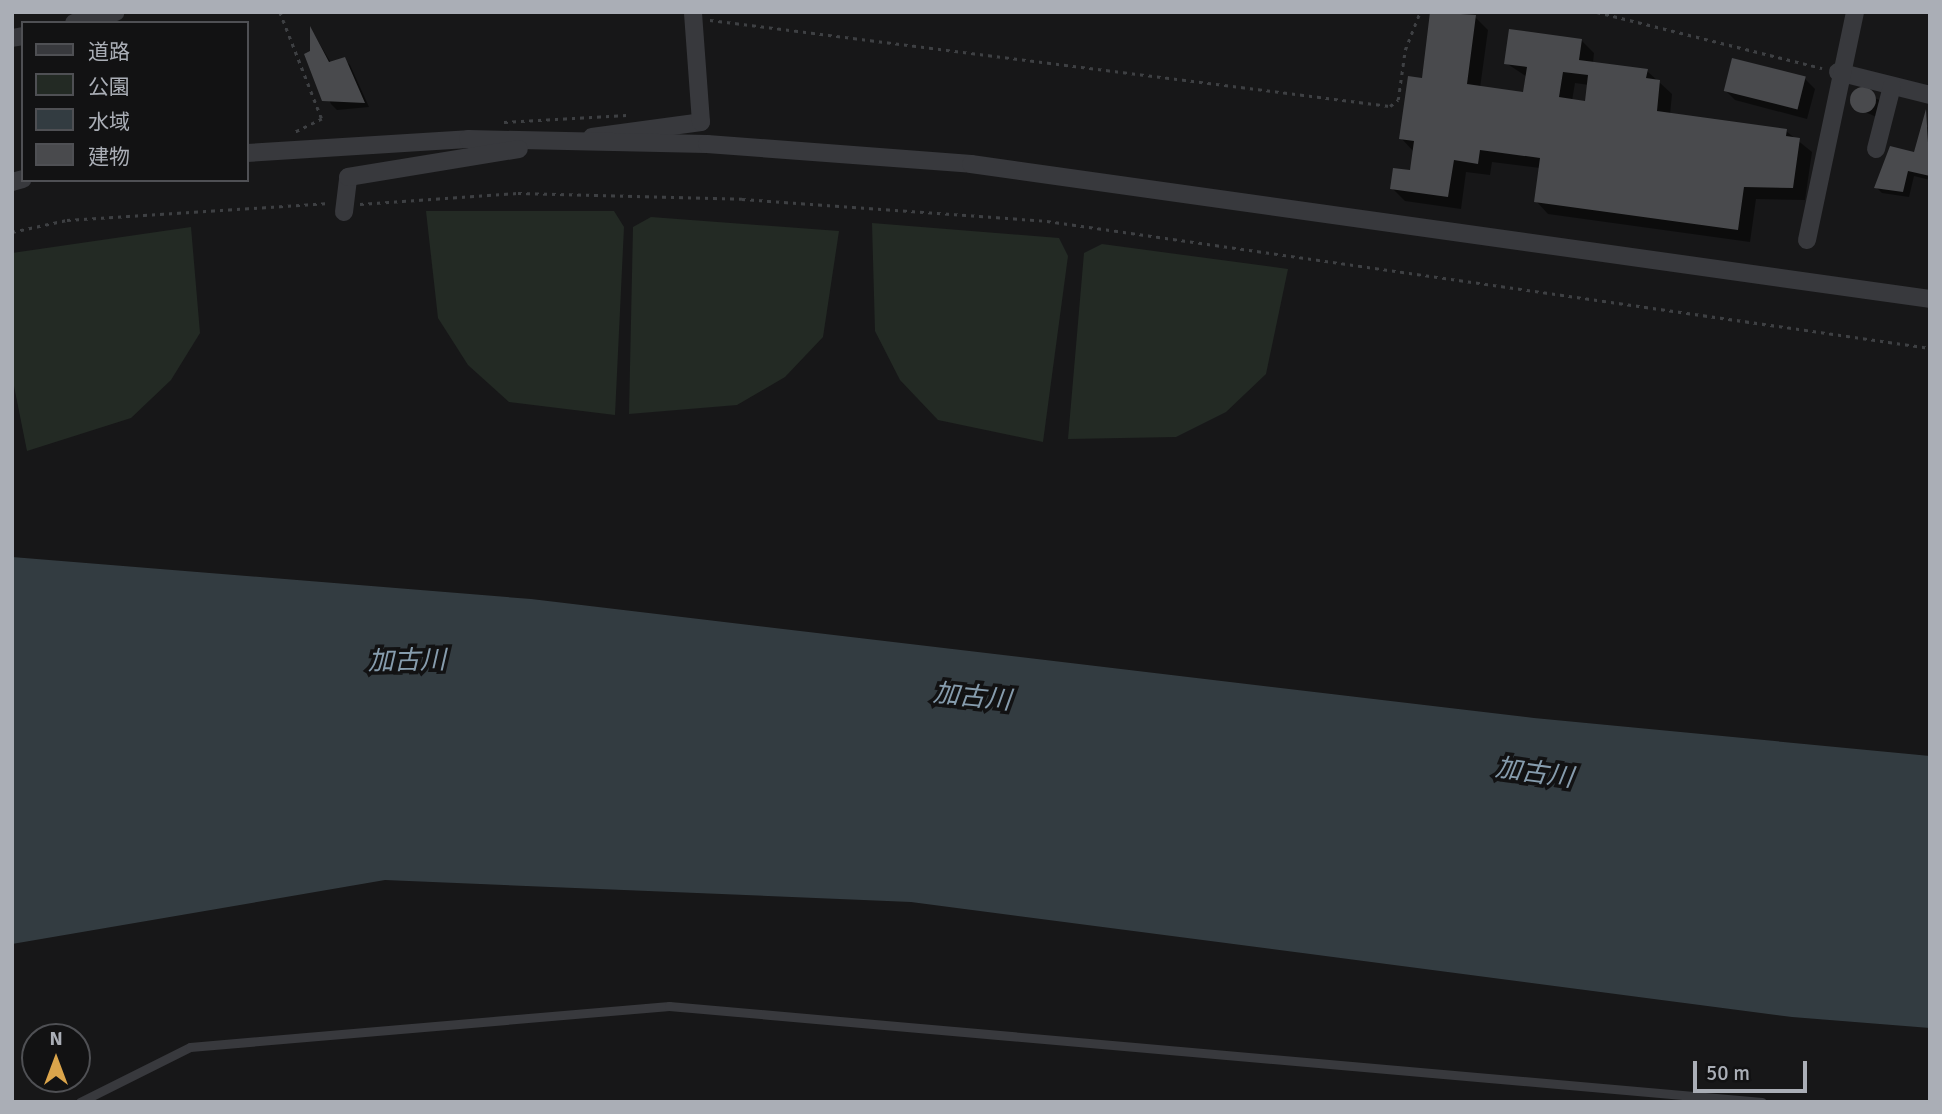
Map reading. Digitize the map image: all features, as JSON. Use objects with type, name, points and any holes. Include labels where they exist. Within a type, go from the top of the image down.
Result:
[{"type":"street","points":[[82,21],[116,12]]},
{"type":"street","points":[[1807,240],[1839,72],[1855,12]]},
{"type":"street","points":[[344,208],[348,177],[570,143],[612,131],[701,122],[693,15]]},
{"type":"street","points":[[1839,72],[1930,95]]},
{"type":"street","points":[[1876,149],[1892,86]]},
{"type":"street","points":[[248,153],[468,139],[707,144],[971,164],[1930,299]]},
{"type":"lane","points":[[79,1102],[190,1047],[668,1006],[1762,1102]]},
{"type":"path","points":[[280,12],[322,119],[286,136]]},
{"type":"path","points":[[693,15],[1390,106],[1398,100],[1405,50],[1420,12]]},
{"type":"path","points":[[1597,12],[1839,72]]},
{"type":"path","points":[[497,122],[637,115]]},
{"type":"path","points":[[12,232],[67,220],[610,195],[1047,221],[1930,348]]},
{"type":"green space","points":[[426,211],[614,211],[624,227],[615,415],[509,402],[468,365],[438,318]]},
{"type":"green space","points":[[651,217],[839,231],[823,337],[785,377],[737,405],[629,414],[633,227]]},
{"type":"green space","points":[[872,223],[1059,238],[1068,256],[1043,442],[938,420],[900,380],[875,331]]},
{"type":"green space","points":[[191,227],[200,333],[171,380],[131,418],[27,451],[12,376],[12,253]]},
{"type":"green space","points":[[1102,244],[1288,269],[1266,374],[1226,412],[1176,437],[1068,439],[1084,253]]},
{"type":"water","name":"加古川","points":[[12,557],[531,599],[1534,718],[1930,756],[1930,1028],[1792,1017],[911,902],[385,880],[12,944]]},
{"type":"building","points":[[1430,12],[1476,15],[1467,84],[1523,92],[1527,67],[1504,64],[1509,29],[1582,39],[1579,60],[1648,69],[1646,78],[1660,80],[1657,111],[1787,129],[1786,136],[1800,138],[1793,188],[1744,187],[1738,230],[1534,202],[1540,158],[1480,150],[1478,164],[1454,160],[1448,197],[1390,189],[1393,168],[1410,170],[1414,141],[1399,139],[1408,76],[1422,78]],"holes":[[[1563,72],[1588,75],[1585,101],[1559,97]]]},
{"type":"building","points":[[310,26],[329,62],[345,57],[365,103],[322,101],[304,54],[310,51]]},
{"type":"building","points":[[1732,58],[1806,76],[1798,109],[1724,91]]},
{"type":"building","points":[[1863,87],[1872,91],[1876,100],[1872,109],[1863,113],[1854,109],[1850,100],[1854,91]]},
{"type":"building","points":[[1926,109],[1930,176],[1908,171],[1903,192],[1874,188],[1890,146],[1914,152]]}]
